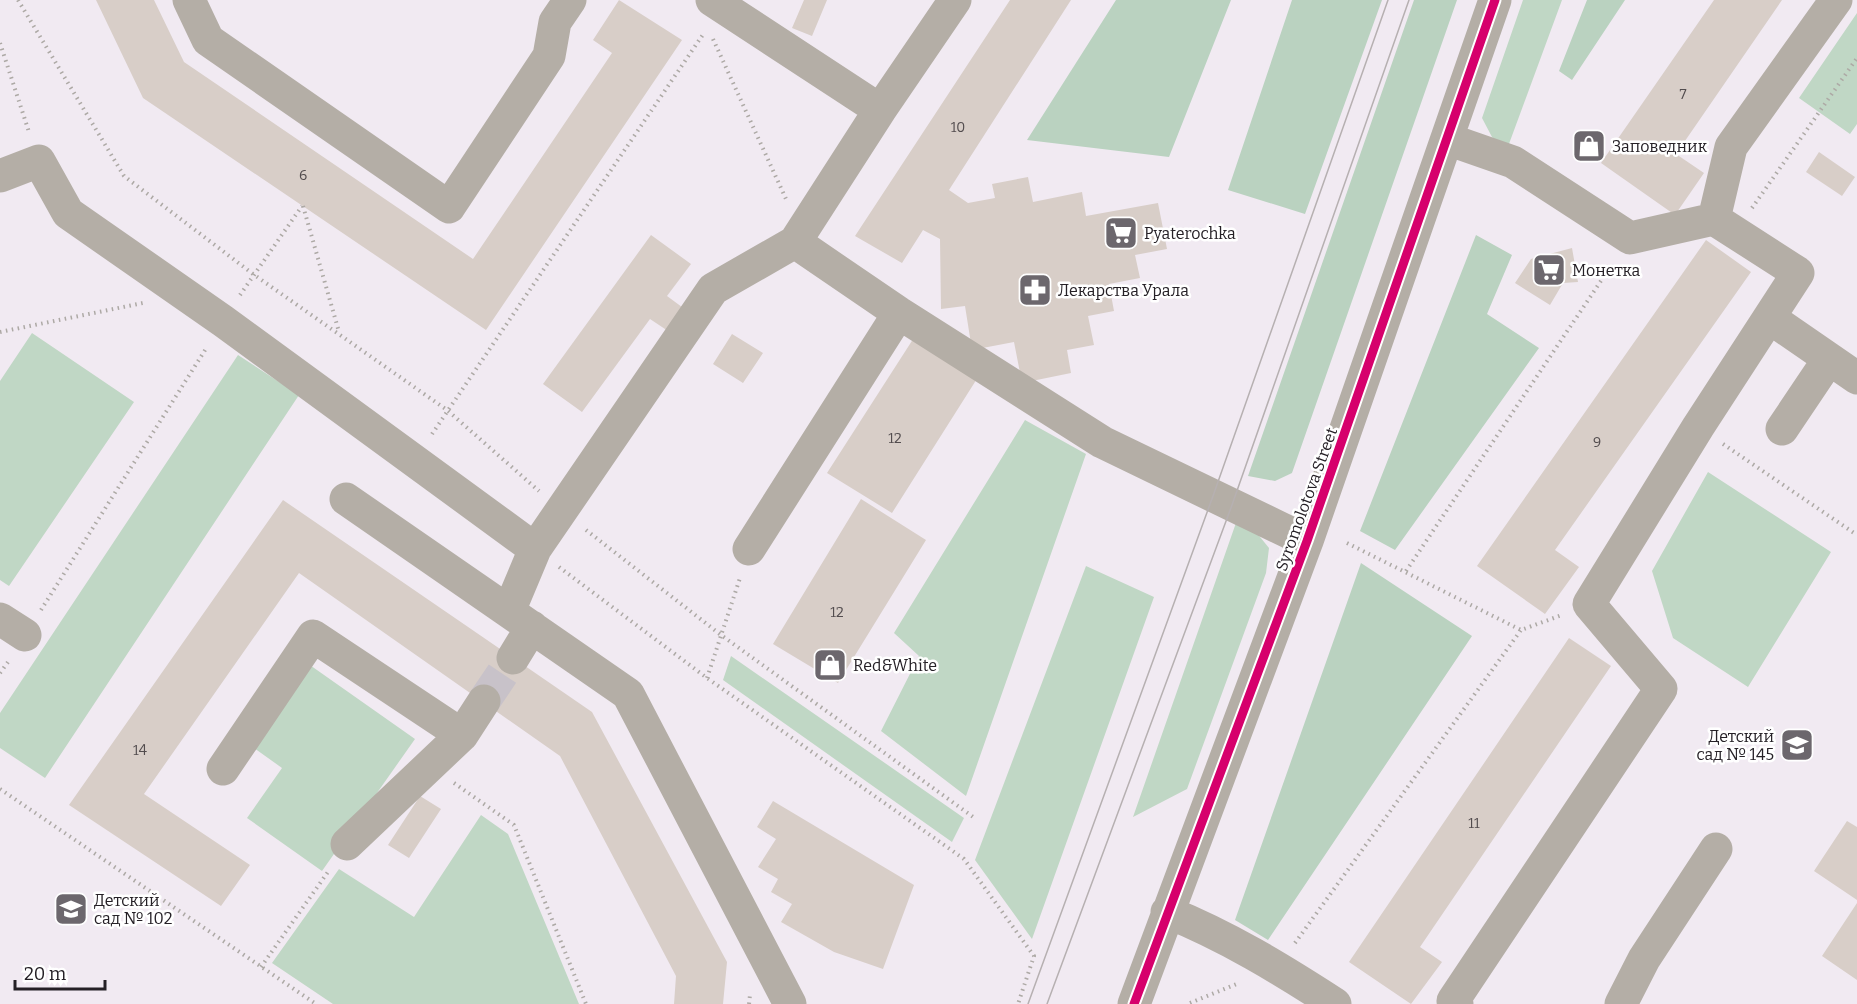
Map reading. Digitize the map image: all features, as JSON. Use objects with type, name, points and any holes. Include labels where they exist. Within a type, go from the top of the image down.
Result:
[{"type":"street","points":[[189,0],[208,40],[450,207],[549,56],[555,22],[570,0]]},
{"type":"street","points":[[712,0],[880,110]]},
{"type":"street","points":[[513,658],[535,549],[560,510],[713,289],[802,231],[955,0]]},
{"type":"street","name":"Syromolotova Street","points":[[1134,1004],[1307,541],[1495,0]]},
{"type":"street","points":[[1725,225],[1731,147],[1836,0]]},
{"type":"street","points":[[1447,139],[1513,162],[1630,238],[1725,225],[1798,273],[1698,427],[1589,604],[1661,689],[1452,1003]]},
{"type":"street","points":[[0,176],[39,161],[68,213],[223,321],[535,549]]},
{"type":"street","points":[[802,231],[900,313],[1102,442],[1307,541]]},
{"type":"street","points":[[749,549],[900,313]]},
{"type":"street","points":[[1770,318],[1857,378]]},
{"type":"street","points":[[1782,429],[1829,359]]},
{"type":"street","points":[[346,499],[628,694],[790,1004]]},
{"type":"street","points":[[223,769],[313,636],[462,735]]},
{"type":"street","points":[[347,844],[431,767],[462,735],[484,701]]},
{"type":"street","points":[[1621,1004],[1644,959],[1716,849]]},
{"type":"street","points":[[1167,912],[1212,930],[1277,967],[1335,1004]]},
{"type":"path","points":[[18,0],[124,176],[253,274],[340,332],[447,410],[560,510],[721,635],[976,819]]},
{"type":"path","points":[[414,460],[707,28],[802,231]]},
{"type":"path","points":[[0,43],[39,161]]},
{"type":"path","points":[[1725,225],[1857,58]]},
{"type":"path","points":[[12,627],[302,206],[340,332]]},
{"type":"path","points":[[1406,571],[1630,238]]},
{"type":"path","points":[[0,333],[181,293]]},
{"type":"path","points":[[1698,427],[1857,535]]},
{"type":"path","points":[[1347,543],[1521,630]]},
{"type":"path","points":[[535,549],[706,678],[964,859],[1034,956],[1018,1004]]},
{"type":"path","points":[[706,678],[749,549]]},
{"type":"path","points":[[1190,1003],[1277,967],[1521,630],[1589,604]]},
{"type":"path","points":[[431,767],[514,825],[585,1004]]},
{"type":"path","points":[[0,789],[316,1004]]},
{"type":"path","points":[[261,967],[347,844]]},
{"type":"green space","points":[[1116,0],[1231,0],[1169,157],[1027,140]]},
{"type":"green space","points":[[1292,0],[1382,0],[1305,214],[1228,190]]},
{"type":"green space","points":[[1414,0],[1457,0],[1292,473],[1275,481],[1248,476]]},
{"type":"green space","points":[[1523,0],[1562,0],[1506,152],[1492,137],[1482,118]]},
{"type":"green space","points":[[1587,0],[1625,0],[1572,80],[1559,71]]},
{"type":"green space","points":[[1857,13],[1857,124],[1850,134],[1799,98]]},
{"type":"green space","points":[[1476,235],[1512,255],[1487,314],[1539,348],[1395,550],[1360,531]]},
{"type":"green space","points":[[32,333],[134,402],[9,586],[0,580],[0,381]]},
{"type":"green space","points":[[238,355],[299,395],[45,778],[0,748],[0,713]]},
{"type":"green space","points":[[1025,420],[1086,454],[966,796],[881,731],[919,656],[894,633]]},
{"type":"green space","points":[[1708,472],[1831,552],[1748,687],[1673,638],[1652,571]]},
{"type":"green space","points":[[1237,520],[1256,532],[1269,548],[1266,573],[1187,789],[1133,817]]},
{"type":"green space","points":[[1361,563],[1472,636],[1268,940],[1235,920]]},
{"type":"green space","points":[[1086,566],[1154,597],[1032,939],[975,860]]},
{"type":"green space","points":[[731,656],[964,818],[952,842],[723,680]]},
{"type":"green space","points":[[307,663],[415,739],[322,871],[247,818],[282,768],[250,745]]},
{"type":"green space","points":[[481,815],[508,834],[579,1004],[333,1004],[272,963],[339,869],[414,917]]},
{"type":"building","points":[[96,0],[154,0],[184,62],[473,259],[612,53],[593,40],[619,0],[682,40],[486,330],[143,98]]},
{"type":"building","points":[[804,0],[827,0],[812,36],[792,28]]},
{"type":"building","points":[[1010,0],[1071,0],[949,190],[968,203],[995,198],[992,184],[1028,177],[1033,202],[1082,192],[1086,216],[1158,203],[1167,249],[1135,255],[1140,278],[1109,284],[1114,311],[1088,316],[1094,345],[1067,350],[1071,373],[1022,383],[1014,342],[972,350],[965,306],[941,309],[940,239],[923,230],[902,263],[855,236]]},
{"type":"building","points":[[1714,0],[1782,0],[1676,154],[1704,173],[1675,215],[1601,163]]},
{"type":"building","points":[[1819,152],[1855,177],[1842,196],[1806,172]]},
{"type":"building","points":[[651,235],[691,264],[667,296],[686,310],[671,333],[650,319],[582,412],[543,384]]},
{"type":"building","points":[[1706,240],[1751,272],[1555,550],[1579,567],[1545,614],[1477,566]]},
{"type":"building","points":[[1572,248],[1578,282],[1563,283],[1550,305],[1515,283],[1531,259]]},
{"type":"building","points":[[917,333],[980,374],[892,513],[827,473]]},
{"type":"building","points":[[732,334],[763,353],[743,383],[713,364]]},
{"type":"building","points":[[861,499],[926,540],[838,683],[773,644]]},
{"type":"building","points":[[283,500],[592,712],[727,962],[723,1004],[674,1004],[676,976],[560,756],[299,573],[144,794],[250,865],[221,906],[69,805]]},
{"type":"building","points":[[1569,638],[1611,666],[1420,947],[1442,962],[1411,1004],[1349,962]]},
{"type":"building","points":[[420,796],[441,809],[409,858],[388,845]]},
{"type":"building","points":[[773,801],[914,885],[883,969],[834,952],[781,922],[792,904],[771,892],[778,879],[758,867],[776,839],[757,827]]},
{"type":"building","points":[[1847,821],[1857,827],[1857,900],[1814,871]]},
{"type":"building","points":[[1857,903],[1857,980],[1822,956]]},
{"type":"tunnel","points":[[484,701],[513,658]]},
{"type":"tram line","points":[[1028,1004],[1213,496],[1388,0]]},
{"type":"tram line","points":[[1047,1004],[1232,505],[1409,0]]},
{"type":"cycle path","points":[[1134,1004],[1307,541],[1495,0]]},
{"type":"place","name":"Заповедник","points":[[1589,146]]},
{"type":"place","name":"Pyaterochka","points":[[1121,233]]},
{"type":"place","name":"Монетка","points":[[1549,270]]},
{"type":"place","name":"Лекарства Урала","points":[[1035,290]]},
{"type":"place","name":"Red&White","points":[[830,665]]},
{"type":"place","name":"Детский сад № 145","points":[[1797,745]]},
{"type":"place","name":"Детский сад № 102","points":[[71,909]]}]
